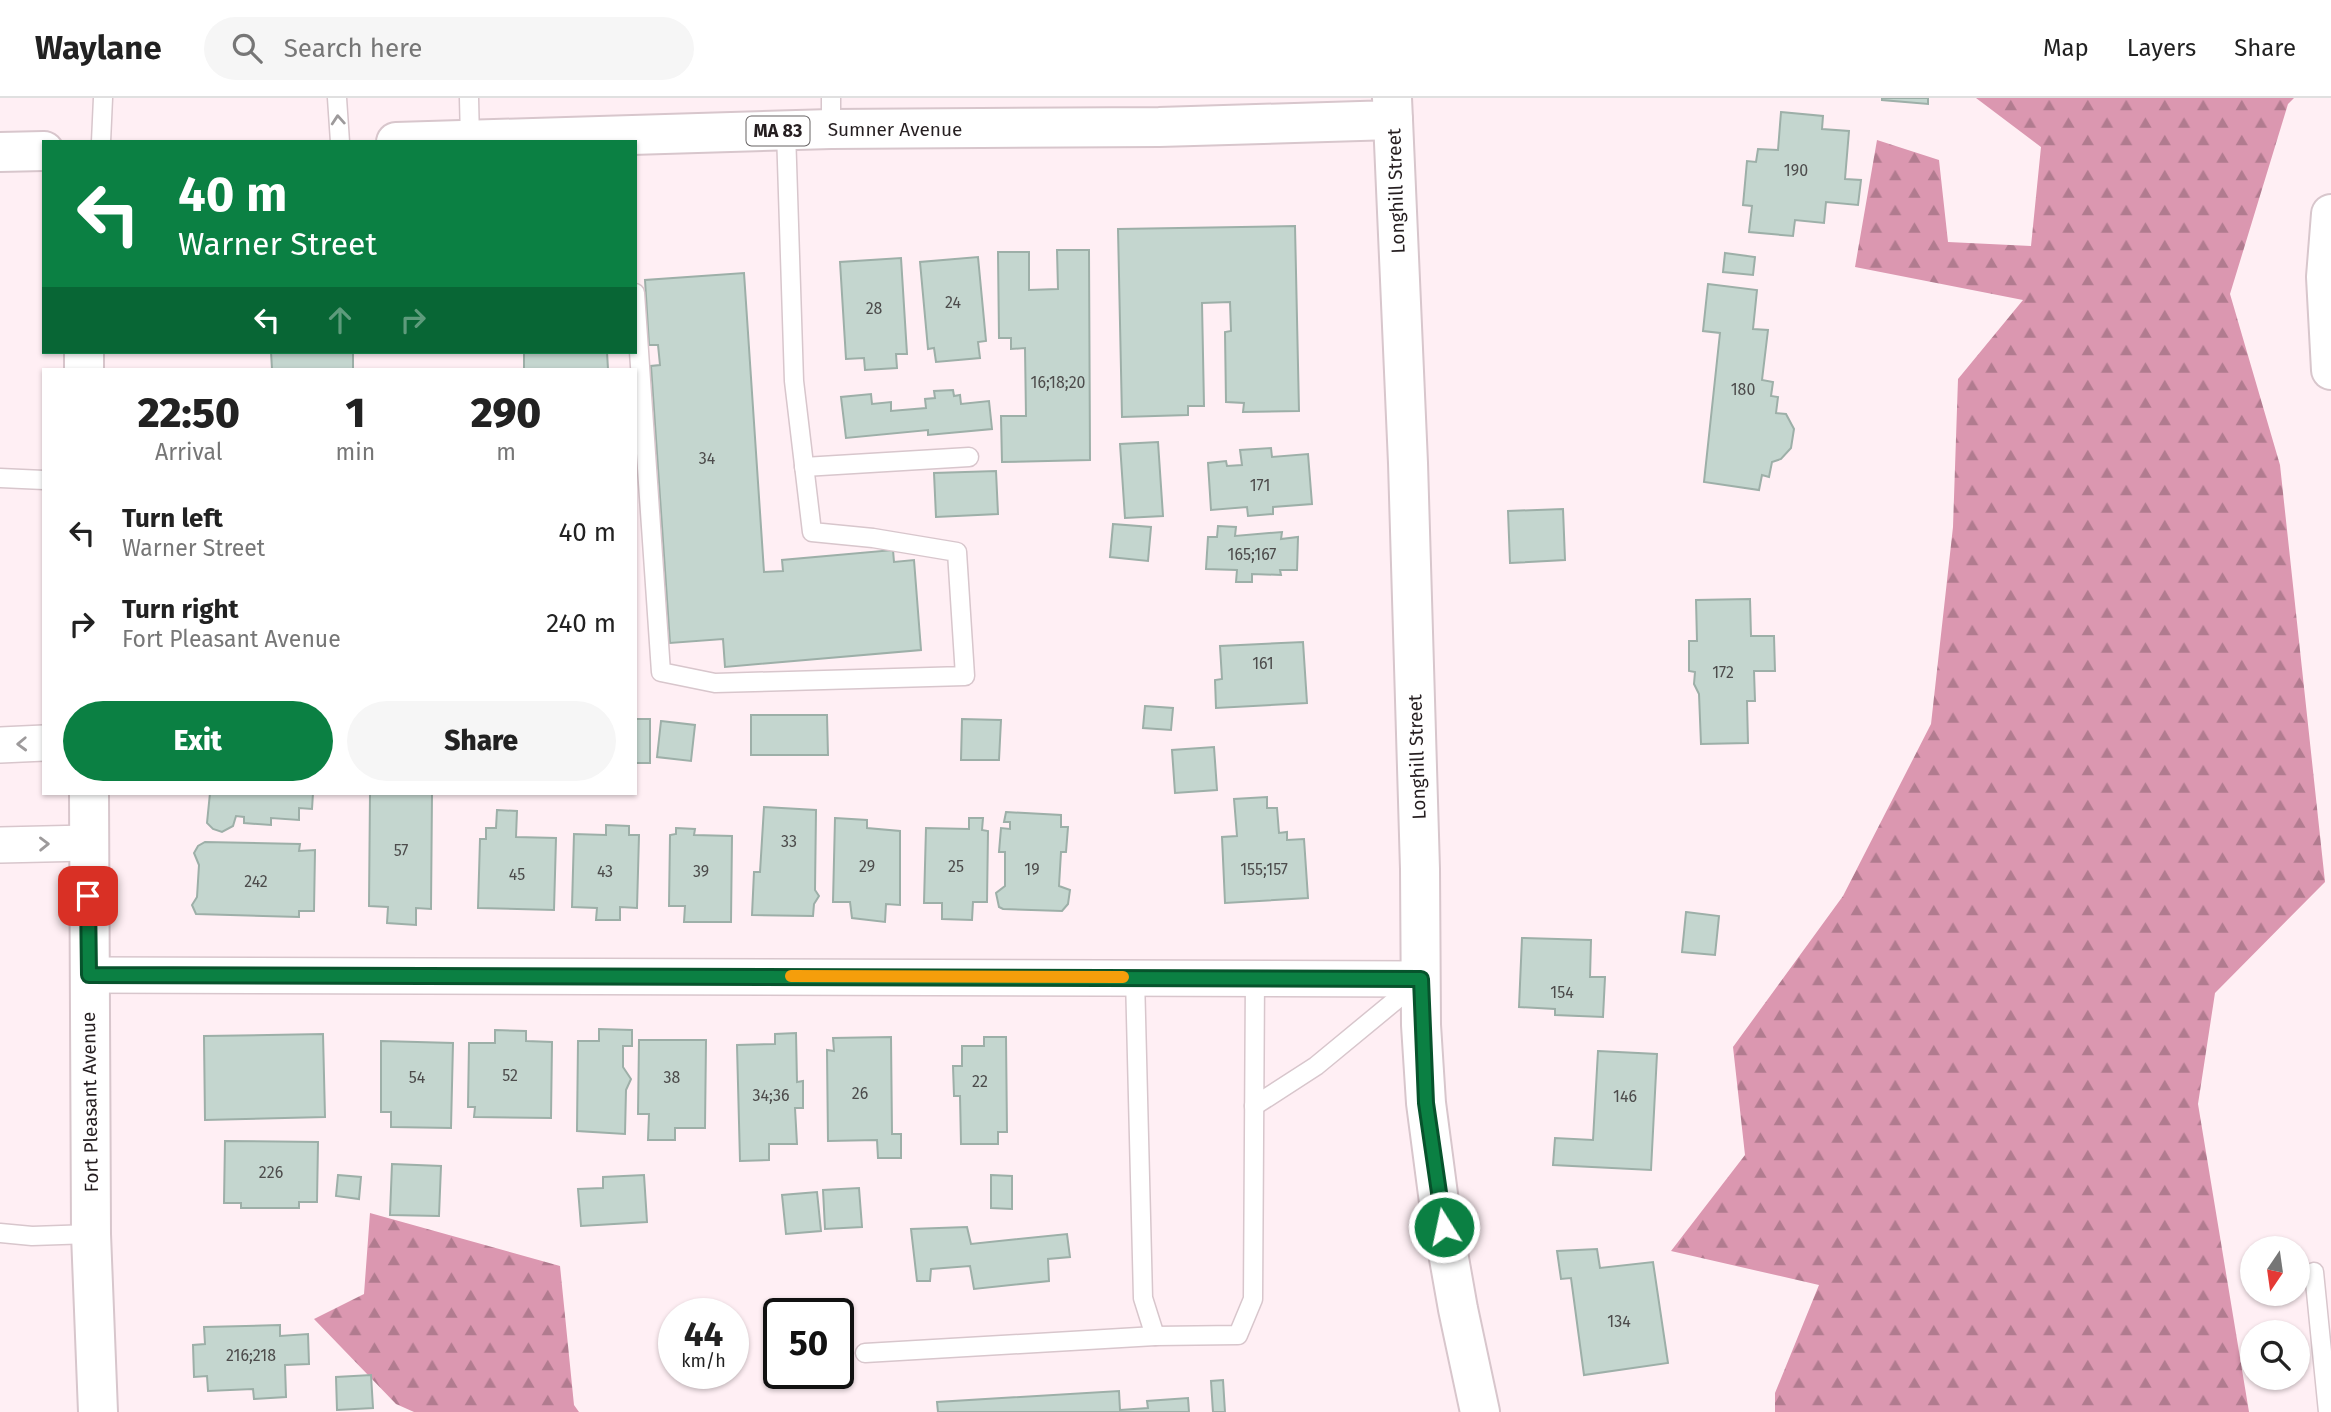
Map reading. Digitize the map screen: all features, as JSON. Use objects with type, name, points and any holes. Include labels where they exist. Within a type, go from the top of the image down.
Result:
[{"type":"main road","name":"Sumner Avenue","points":[[470,140],[627,138],[786,131],[831,113],[1159,127],[1393,109]]},
{"type":"main road","name":"Longhill Street","points":[[1393,109],[1408,463],[1424,1077],[1432,1152],[1458,1309],[1480,1412]]},
{"type":"main road","points":[[0,152],[42,152]]},
{"type":"main road","points":[[2331,214],[2326,277],[2331,370]]},
{"type":"main road","name":"Fort Pleasant Avenue","points":[[89,795],[92,1234],[98,1412]]},
{"type":"street","points":[[0,744],[42,743]]},
{"type":"street","points":[[0,845],[88,843]]},
{"type":"street","points":[[89,975],[1421,979]]},
{"type":"lane","points":[[101,140],[103,98]]},
{"type":"lane","points":[[337,98],[340,140]]},
{"type":"lane","points":[[469,98],[470,140]]},
{"type":"lane","points":[[637,321],[661,672],[715,683],[965,676],[957,552],[873,538],[812,532],[794,381],[786,131]]},
{"type":"lane","points":[[804,467],[969,457]]},
{"type":"lane","points":[[0,478],[42,480]]},
{"type":"lane","points":[[1135,977],[1143,1298],[1155,1336]]},
{"type":"lane","points":[[865,1353],[1155,1336],[1238,1335],[1254,1299],[1255,977]]},
{"type":"lane","points":[[1254,1105],[1316,1066],[1421,979]]},
{"type":"lane","points":[[0,1233],[32,1236],[92,1234]]},
{"type":"lane","points":[[2314,1272],[2328,1412]]},
{"type":"green space","points":[[1976,98],[2294,98],[2288,104],[2230,294],[2280,465],[2325,882],[2215,993],[2198,1104],[2240,1358],[2240,1390],[2245,1390],[2249,1412],[1775,1412],[1775,1393],[1819,1285],[1671,1251],[1745,1155],[1733,1047],[1843,896],[1931,724],[1953,527],[1958,379],[2023,300],[1855,267],[1877,140],[1939,160],[1948,242],[2031,246],[2041,147]]},
{"type":"green space","points":[[370,1213],[560,1266],[574,1405],[579,1412],[414,1412],[396,1404],[314,1319],[364,1294]]},
{"type":"building","points":[[1928,98],[1928,104],[1882,100]]},
{"type":"building","points":[[1781,112],[1823,116],[1822,129],[1849,131],[1845,179],[1861,180],[1858,205],[1826,202],[1824,223],[1795,220],[1793,236],[1749,232],[1752,206],[1743,205],[1747,161],[1756,162],[1758,149],[1778,150]]},
{"type":"building","points":[[1295,226],[1299,411],[1243,412],[1244,403],[1226,402],[1225,332],[1231,331],[1230,302],[1202,303],[1204,406],[1188,406],[1188,415],[1122,417],[1118,229]]},
{"type":"building","points":[[1057,250],[1089,250],[1090,460],[1002,462],[1001,416],[1026,416],[1025,348],[1011,349],[1011,338],[999,338],[998,252],[1029,252],[1029,290],[1058,289]]},
{"type":"building","points":[[1725,253],[1755,257],[1753,275],[1723,272]]},
{"type":"building","points":[[978,257],[986,341],[978,342],[980,358],[936,362],[934,348],[928,349],[920,262]]},
{"type":"building","points":[[901,258],[907,354],[896,354],[897,368],[865,370],[864,358],[846,359],[840,262]]},
{"type":"building","points":[[744,273],[764,572],[783,571],[782,560],[893,550],[894,562],[914,560],[921,650],[725,667],[723,639],[670,643],[651,366],[660,365],[658,345],[649,345],[645,280]]},
{"type":"building","points":[[1708,284],[1757,290],[1753,329],[1768,330],[1762,380],[1773,382],[1771,396],[1778,397],[1776,413],[1786,414],[1794,429],[1791,448],[1781,459],[1772,462],[1769,477],[1762,475],[1759,490],[1704,482],[1720,333],[1703,331]]},
{"type":"building","points":[[271,354],[353,354],[353,368],[272,368]]},
{"type":"building","points":[[524,354],[607,354],[608,368],[524,368]]},
{"type":"building","points":[[953,390],[954,396],[960,395],[961,404],[989,401],[992,429],[928,435],[928,430],[846,438],[841,397],[871,394],[872,404],[891,402],[891,411],[926,408],[925,399],[935,398],[934,391]]},
{"type":"building","points":[[1158,442],[1163,516],[1125,518],[1120,444]]},
{"type":"building","points":[[1271,448],[1272,457],[1308,454],[1312,504],[1273,507],[1273,514],[1248,516],[1247,507],[1211,510],[1208,463],[1226,461],[1227,466],[1242,465],[1240,450]]},
{"type":"building","points":[[996,471],[998,514],[936,517],[934,473]]},
{"type":"building","points":[[1563,509],[1565,560],[1510,563],[1508,511]]},
{"type":"building","points":[[1113,524],[1151,527],[1148,561],[1110,557]]},
{"type":"building","points":[[1218,526],[1236,527],[1235,536],[1282,532],[1281,539],[1298,537],[1297,570],[1280,570],[1281,575],[1252,574],[1252,582],[1236,582],[1237,570],[1206,569],[1208,537],[1217,537]]},
{"type":"building","points":[[1750,599],[1751,636],[1774,636],[1775,671],[1754,671],[1755,701],[1747,701],[1748,743],[1701,744],[1699,694],[1694,684],[1695,672],[1689,671],[1689,641],[1697,641],[1696,600]]},
{"type":"building","points":[[1303,642],[1307,703],[1216,708],[1215,680],[1222,679],[1220,646]]},
{"type":"building","points":[[1145,706],[1173,708],[1171,730],[1143,728]]},
{"type":"building","points":[[751,715],[827,715],[828,755],[751,755]]},
{"type":"building","points":[[637,719],[650,719],[650,763],[637,763]]},
{"type":"building","points":[[962,719],[1001,720],[999,760],[961,760]]},
{"type":"building","points":[[661,721],[695,725],[691,761],[657,757]]},
{"type":"building","points":[[1214,747],[1217,790],[1175,793],[1172,750]]},
{"type":"building","points":[[210,795],[313,795],[312,809],[299,808],[299,820],[271,818],[271,825],[244,823],[244,817],[236,816],[233,826],[222,832],[207,823]]},
{"type":"building","points":[[370,795],[432,795],[431,909],[416,908],[416,925],[387,923],[388,907],[369,906]]},
{"type":"building","points":[[1267,797],[1267,808],[1277,808],[1279,833],[1287,832],[1287,840],[1304,839],[1308,898],[1225,903],[1222,837],[1237,836],[1234,799]]},
{"type":"building","points":[[764,807],[816,810],[815,890],[819,896],[814,904],[813,916],[752,915],[754,872],[760,872]]},
{"type":"building","points":[[497,810],[517,811],[516,837],[556,838],[554,910],[478,908],[480,839],[486,839],[486,828],[496,828]]},
{"type":"building","points":[[1006,812],[1061,815],[1061,827],[1068,827],[1066,852],[1061,852],[1059,886],[1070,890],[1068,904],[1062,911],[999,907],[996,893],[1005,886],[1005,852],[999,852],[1001,828],[1010,829],[1010,822],[1004,822]]},
{"type":"building","points":[[835,818],[867,820],[867,828],[900,831],[900,905],[886,904],[885,922],[852,918],[850,902],[833,902]]},
{"type":"building","points":[[969,818],[983,818],[982,830],[988,831],[987,902],[973,902],[972,920],[942,919],[942,903],[924,903],[926,828],[969,829]]},
{"type":"building","points":[[606,825],[629,826],[629,835],[639,835],[637,908],[620,907],[620,920],[596,920],[597,908],[572,907],[574,834],[606,835]]},
{"type":"building","points":[[676,828],[695,829],[694,835],[732,836],[731,922],[684,922],[685,906],[669,906],[670,835],[676,834]]},
{"type":"building","points":[[205,842],[300,844],[299,851],[315,850],[314,911],[299,911],[299,917],[196,914],[192,905],[197,897],[199,865],[194,853],[198,846]]},
{"type":"building","points":[[1686,912],[1719,916],[1715,955],[1682,952]]},
{"type":"building","points":[[1522,938],[1591,940],[1590,977],[1605,977],[1603,1017],[1555,1015],[1555,1009],[1519,1007]]},
{"type":"building","points":[[599,1029],[632,1030],[632,1046],[623,1046],[623,1067],[631,1079],[626,1090],[625,1134],[577,1131],[578,1041],[599,1041]]},
{"type":"building","points":[[495,1030],[526,1031],[526,1041],[552,1042],[551,1118],[474,1117],[475,1107],[468,1107],[469,1043],[495,1043]]},
{"type":"building","points":[[796,1033],[797,1082],[803,1081],[803,1108],[795,1108],[797,1144],[769,1144],[769,1160],[740,1161],[737,1045],[775,1044],[775,1034]]},
{"type":"building","points":[[323,1034],[325,1117],[205,1120],[204,1036]]},
{"type":"building","points":[[891,1037],[892,1134],[901,1134],[901,1158],[878,1158],[877,1140],[828,1141],[827,1050],[834,1051],[833,1038]]},
{"type":"building","points":[[984,1037],[1006,1037],[1007,1132],[998,1132],[998,1144],[961,1144],[960,1096],[954,1096],[953,1066],[962,1066],[962,1046],[984,1046]]},
{"type":"building","points":[[639,1040],[706,1040],[705,1128],[675,1128],[675,1140],[648,1140],[649,1114],[638,1114]]},
{"type":"building","points":[[381,1041],[453,1043],[451,1128],[391,1127],[391,1112],[381,1112]]},
{"type":"building","points":[[1598,1051],[1657,1054],[1651,1170],[1553,1165],[1555,1138],[1593,1140]]},
{"type":"building","points":[[225,1141],[318,1142],[317,1202],[299,1202],[299,1208],[241,1208],[241,1203],[224,1203]]},
{"type":"building","points":[[392,1164],[441,1166],[439,1216],[390,1215]]},
{"type":"building","points":[[338,1175],[361,1177],[359,1199],[336,1196]]},
{"type":"building","points":[[644,1175],[647,1222],[581,1226],[578,1189],[603,1188],[603,1177]]},
{"type":"building","points":[[991,1175],[1012,1176],[1012,1209],[991,1208]]},
{"type":"building","points":[[859,1188],[862,1227],[825,1229],[823,1190]]},
{"type":"building","points":[[817,1192],[821,1231],[786,1234],[782,1195]]},
{"type":"building","points":[[967,1227],[971,1244],[1067,1234],[1070,1257],[1048,1259],[1049,1281],[974,1289],[970,1266],[931,1269],[930,1281],[917,1281],[911,1229]]},
{"type":"building","points":[[1597,1249],[1600,1268],[1653,1262],[1668,1363],[1584,1375],[1571,1278],[1561,1279],[1557,1251]]},
{"type":"building","points":[[280,1325],[280,1336],[308,1334],[309,1364],[285,1365],[286,1397],[254,1399],[253,1389],[208,1391],[207,1376],[194,1377],[193,1345],[205,1344],[204,1327]]},
{"type":"building","points":[[371,1375],[373,1408],[337,1410],[336,1377]]},
{"type":"building","points":[[1223,1380],[1225,1412],[1213,1412],[1211,1381]]},
{"type":"building","points":[[1119,1391],[1120,1410],[1148,1408],[1147,1401],[1188,1398],[1189,1412],[938,1412],[937,1402]]},
{"type":"slow traffic","points":[[791,976],[1123,977]]},
{"type":"route","points":[[88,896],[89,975],[1421,979],[1426,1103],[1444,1227]]}]
